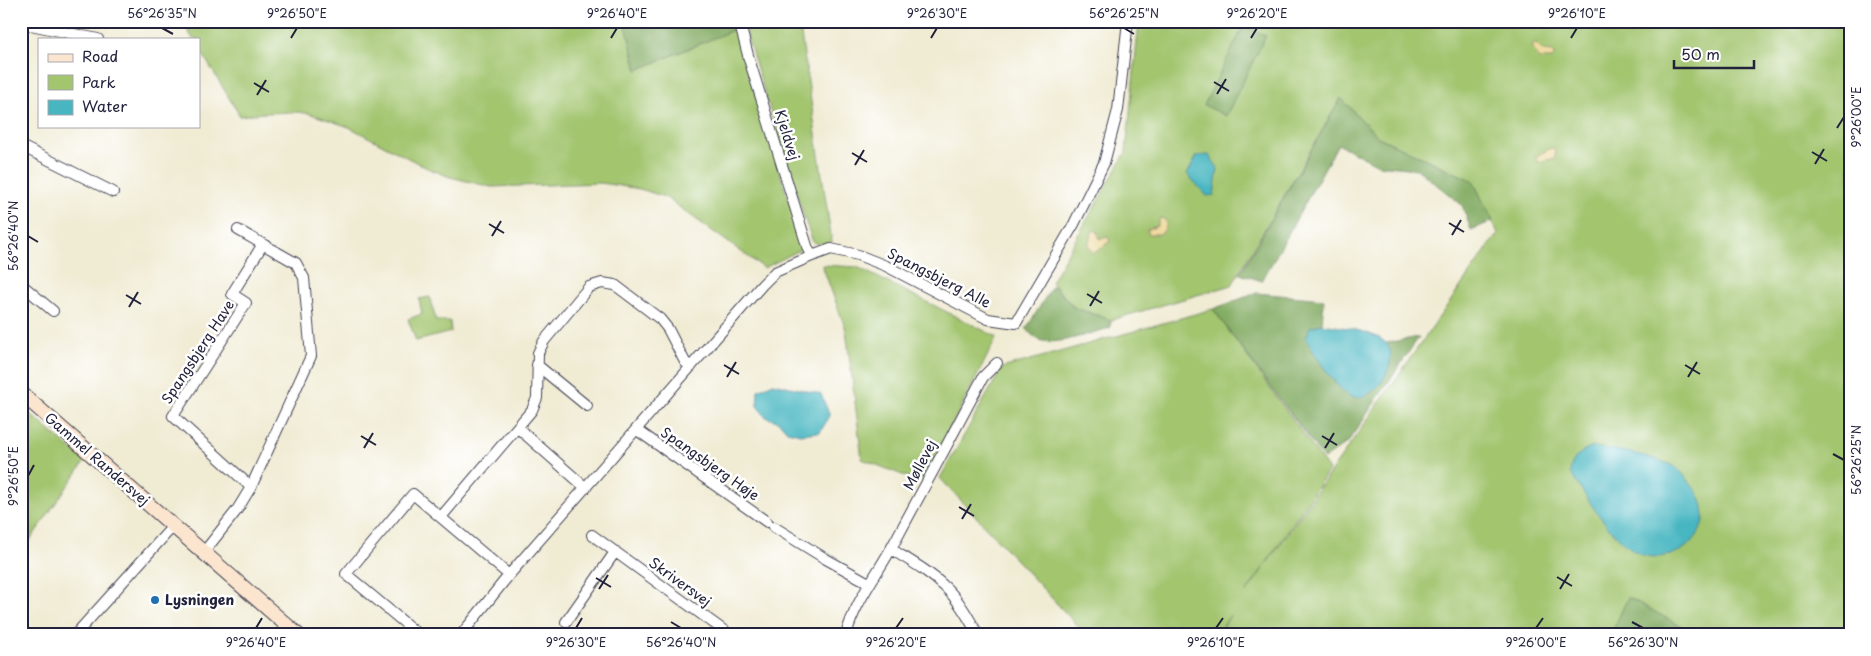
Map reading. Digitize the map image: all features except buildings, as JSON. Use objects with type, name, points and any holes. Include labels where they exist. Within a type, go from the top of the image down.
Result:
[{"type":"street","name":"Kjeldvej","points":[[739,21],[802,230],[812,256]]},
{"type":"street","name":"Spangsbjerg Alle","points":[[461,635],[509,575],[775,272],[831,249],[858,255],[886,266],[988,319],[1016,323],[1074,224],[1104,163],[1118,110],[1128,21]]},
{"type":"street","points":[[21,23],[93,38]]},
{"type":"street","points":[[21,146],[113,192]]},
{"type":"street","points":[[204,552],[238,510],[251,487],[311,356],[304,278],[296,263],[238,230]]},
{"type":"street","name":"Spangsbjerg Have","points":[[251,487],[173,416],[246,303],[232,294],[262,244]]},
{"type":"street","points":[[441,517],[532,410],[537,398],[538,353],[544,341],[589,287],[602,283],[615,285],[660,319],[691,367]]},
{"type":"street","points":[[21,284],[53,311]]},
{"type":"street","name":"Møllevej","points":[[846,635],[850,618],[869,582],[891,549],[983,377],[997,363]]},
{"type":"street","points":[[537,364],[587,406]]},
{"type":"street","name":"Gammel Randersvej","points":[[21,393],[298,635]]},
{"type":"street","points":[[518,428],[586,488]]},
{"type":"street","name":"Spangsbjerg Høje","points":[[637,430],[770,524],[826,559],[869,582]]},
{"type":"street","points":[[419,635],[346,574],[414,494],[509,575]]},
{"type":"street","points":[[76,635],[174,525]]},
{"type":"street","name":"Skriversvej","points":[[592,535],[730,635]]},
{"type":"street","points":[[891,549],[925,570],[946,588],[963,608],[978,635]]},
{"type":"street","points":[[566,622],[615,552]]},
{"type":"green space","points":[[182,21],[625,21],[637,70],[733,30],[736,34],[802,246],[800,250],[764,268],[665,197],[640,189],[601,183],[491,187],[450,177],[427,168],[349,127],[311,114],[299,112],[263,113],[240,116],[200,50],[200,38],[192,38]]},
{"type":"green space","points":[[625,21],[731,21],[733,30],[637,70]]},
{"type":"green space","points":[[744,21],[799,21],[832,242],[826,246],[813,242],[807,226],[748,40]]},
{"type":"green space","points":[[1139,21],[1850,21],[1850,635],[1613,635],[1664,617],[1628,598],[1611,635],[1219,635],[1230,615],[1217,635],[1086,635],[940,478],[1002,368],[1213,309],[1329,470],[1246,593],[1498,233],[1473,181],[1378,137],[1341,98],[1232,285],[1111,320],[1075,308],[1051,282],[1126,152]]},
{"type":"green space","points":[[1244,25],[1266,36],[1226,116],[1204,105]]},
{"type":"green space","points":[[1341,98],[1378,137],[1473,181],[1493,221],[1471,230],[1462,205],[1417,169],[1378,165],[1338,144],[1262,281],[1240,274]]},
{"type":"green space","points":[[822,265],[857,267],[997,337],[925,478],[910,478],[862,459],[846,330]]},
{"type":"green space","points":[[1053,285],[1073,307],[1111,320],[1110,328],[1076,338],[1050,342],[1033,336],[1026,329]]},
{"type":"green space","points":[[1256,293],[1324,299],[1322,324],[1310,327],[1391,353],[1386,343],[1419,337],[1348,442],[1324,459],[1213,309]]},
{"type":"green space","points":[[430,297],[436,321],[450,321],[451,332],[416,341],[408,319],[422,314],[419,299]]},
{"type":"green space","points":[[21,406],[85,461],[21,553]]},
{"type":"green space","points":[[1628,597],[1697,635],[1611,635]]},
{"type":"sand","points":[[1536,44],[1543,51],[1553,52],[1554,57],[1552,59],[1539,59],[1532,49],[1532,45]]},
{"type":"sand","points":[[1551,148],[1555,149],[1555,158],[1538,162],[1536,158],[1538,155]]},
{"type":"sand","points":[[1160,218],[1164,219],[1167,223],[1165,229],[1161,234],[1149,234],[1147,230],[1157,226]]},
{"type":"sand","points":[[1093,230],[1097,231],[1100,239],[1108,237],[1110,241],[1096,252],[1092,252],[1088,245]]},
{"type":"water","points":[[1209,155],[1218,168],[1214,195],[1207,196],[1187,174],[1197,156]]},
{"type":"water","points":[[1322,324],[1372,335],[1385,342],[1390,349],[1391,358],[1384,378],[1369,394],[1359,397],[1350,396],[1345,393],[1319,361],[1306,338],[1310,327]]},
{"type":"water","points":[[773,383],[821,394],[830,416],[820,432],[800,434],[787,431],[779,422],[766,417],[757,406],[758,390]]},
{"type":"water","points":[[1593,447],[1649,457],[1679,470],[1697,493],[1703,507],[1703,520],[1699,532],[1692,542],[1670,555],[1657,557],[1633,550],[1614,534],[1570,473],[1572,463],[1577,456]]},
{"type":"place","name":"Lysningen","points":[[155,600]]}]
